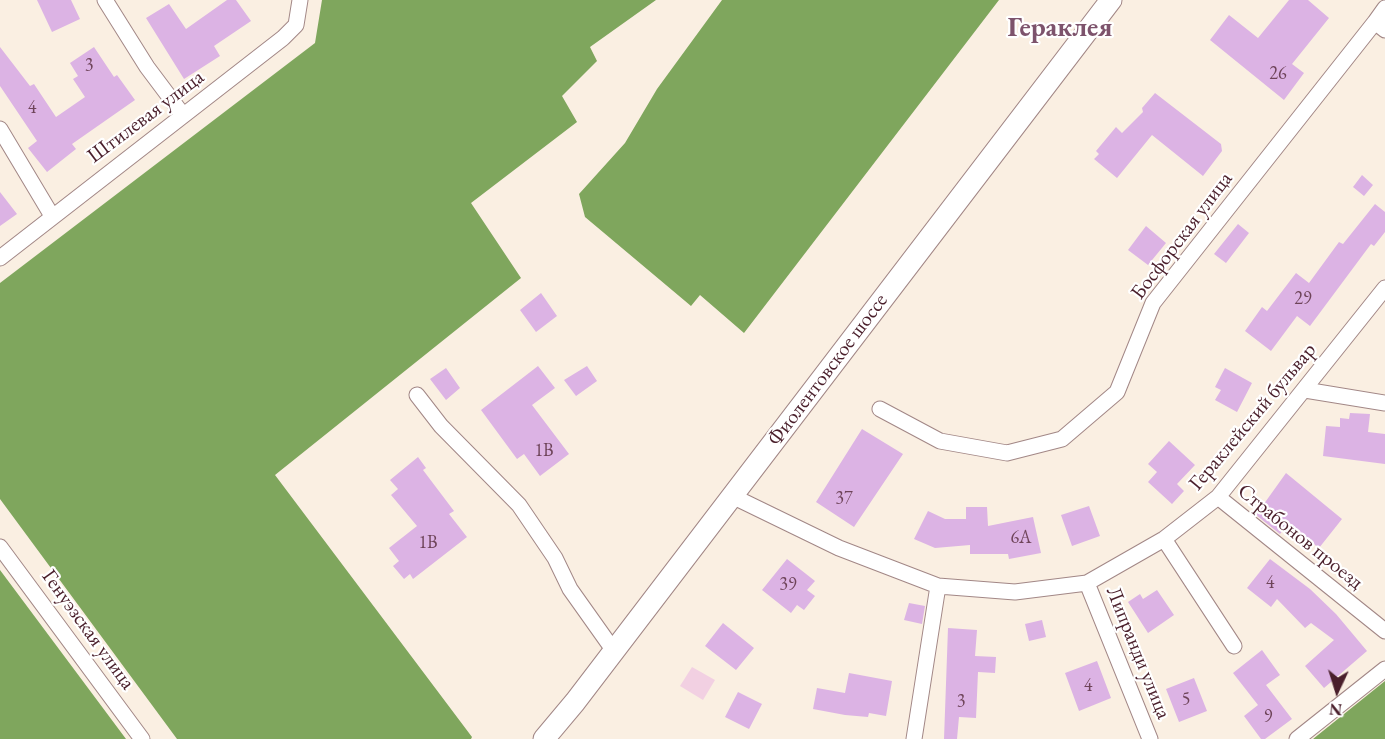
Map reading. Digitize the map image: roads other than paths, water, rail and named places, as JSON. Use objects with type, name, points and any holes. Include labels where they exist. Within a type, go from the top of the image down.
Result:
[{"type":"main road","name":"Фиолентовское шоссе","points":[[544,739],[614,651],[1111,0]]},
{"type":"street","points":[[105,0],[147,67],[183,115]]},
{"type":"street","name":"Штилевая улица","points":[[0,258],[283,38],[296,25],[300,0]]},
{"type":"street","name":"Босфорская улица","points":[[880,409],[940,441],[1007,453],[1062,439],[1117,392],[1153,303],[1380,26],[1385,8]]},
{"type":"street","points":[[0,129],[52,216]]},
{"type":"street","name":"Гераклейский бульвар","points":[[732,496],[839,548],[938,586],[1015,592],[1087,583],[1164,539],[1218,497],[1385,288]]},
{"type":"street","points":[[1305,390],[1385,403]]},
{"type":"street","points":[[417,395],[441,426],[519,505],[555,558],[570,589],[614,651]]},
{"type":"street","name":"Страбонов проезд","points":[[1218,497],[1385,631]]},
{"type":"street","points":[[1164,539],[1234,646]]},
{"type":"street","name":"Генуэзская улица","points":[[0,547],[142,739]]},
{"type":"street","name":"Липранди улица","points":[[1087,583],[1150,739]]},
{"type":"street","points":[[914,739],[938,586]]},
{"type":"street","points":[[1297,739],[1385,669]]},
{"type":"district","name":"Гераклея","points":[[1060,29]]}]
